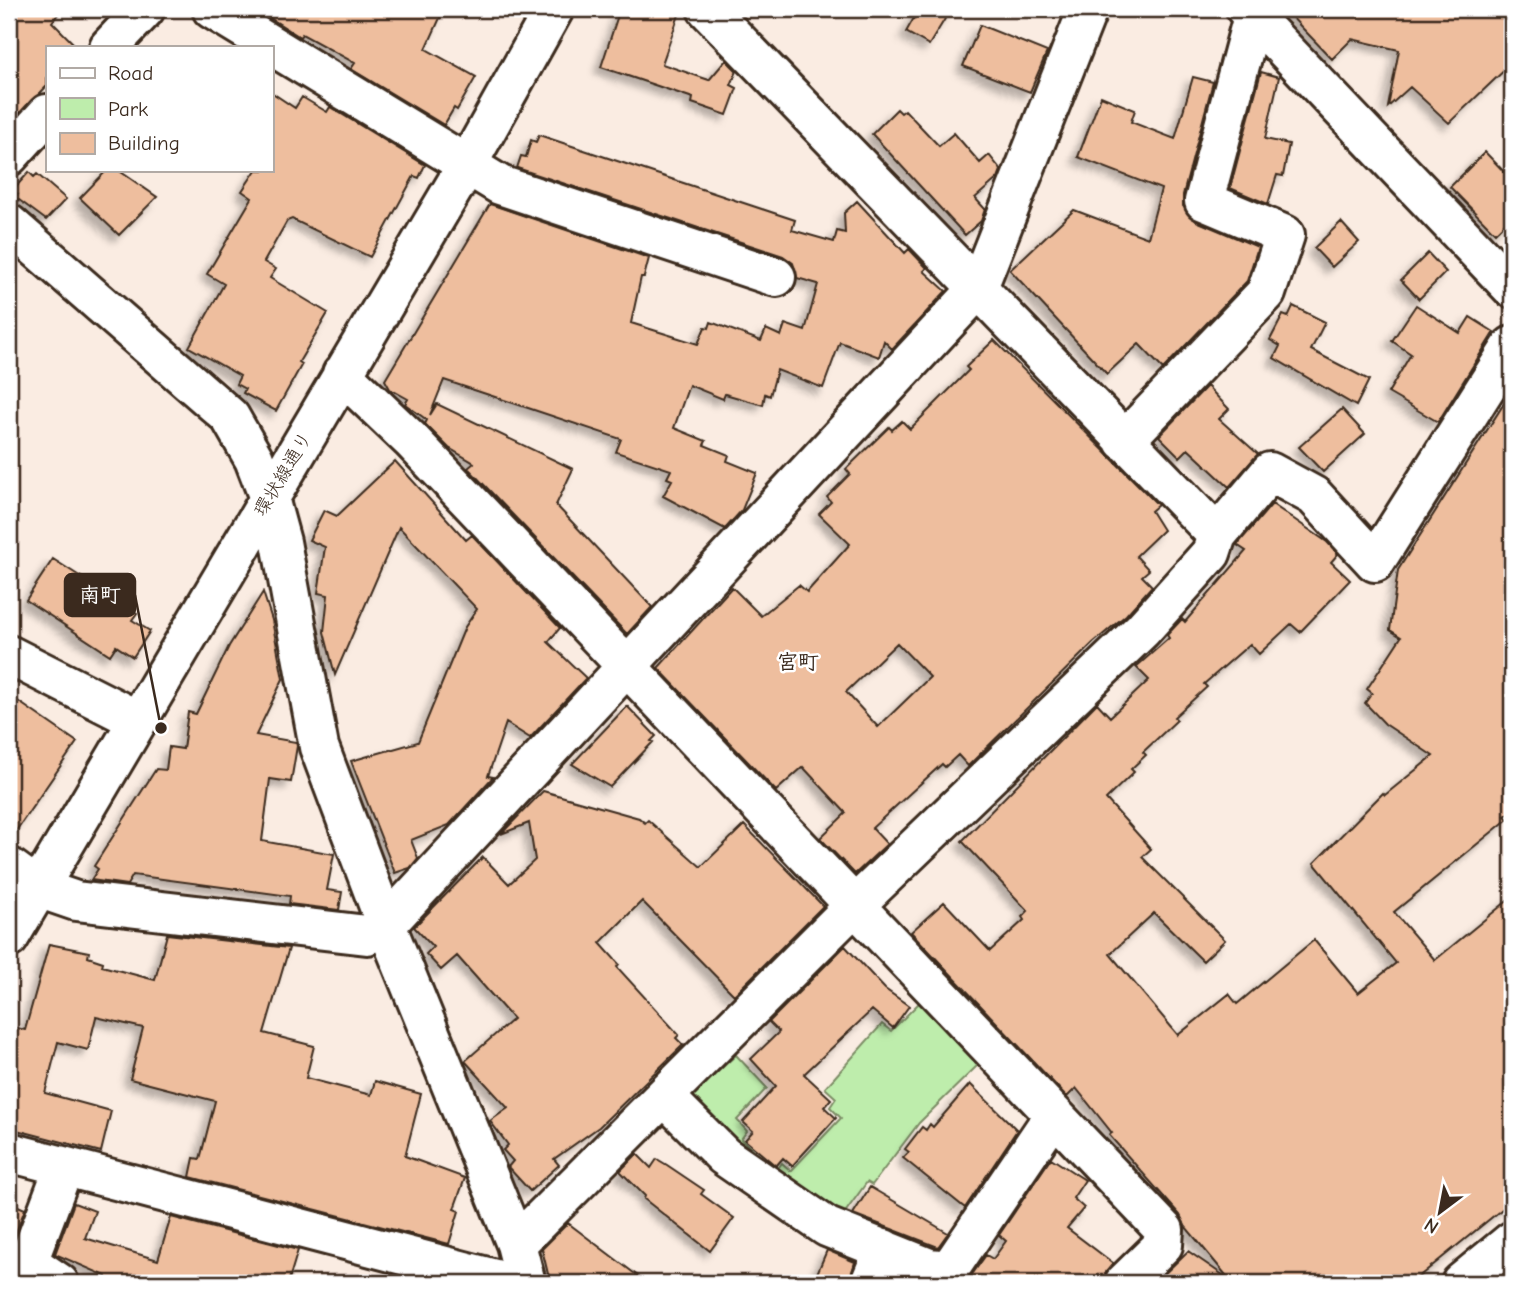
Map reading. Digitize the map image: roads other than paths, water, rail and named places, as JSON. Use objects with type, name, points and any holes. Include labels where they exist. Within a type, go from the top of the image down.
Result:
[{"type":"street","points":[[110,46],[145,9]]},
{"type":"street","points":[[212,9],[272,46]]},
{"type":"street","name":"環状線通り","points":[[9,938],[23,878],[137,720],[467,165],[554,9]]},
{"type":"street","points":[[707,9],[1217,535]]},
{"type":"street","points":[[23,878],[76,901],[367,935],[386,925],[977,290],[1088,9]]},
{"type":"street","points":[[1124,441],[1266,293],[1285,234],[1204,201],[1250,12]]},
{"type":"street","points":[[1250,12],[1512,288]]},
{"type":"street","points":[[273,46],[500,185],[776,276]]},
{"type":"street","points":[[9,156],[46,115]]},
{"type":"street","points":[[9,224],[230,417],[254,459],[269,498],[281,542],[319,747],[386,925],[516,1244],[526,1283]]},
{"type":"street","points":[[516,1244],[855,905],[1142,630],[1211,553],[1217,535],[1270,472],[1314,496],[1375,562],[1512,346]]},
{"type":"street","points":[[342,374],[411,440],[1164,1230],[1163,1245],[1124,1283]]},
{"type":"street","points":[[9,655],[137,720]]},
{"type":"street","points":[[664,1096],[724,1156],[827,1227],[877,1266],[949,1270],[1054,1115]]},
{"type":"street","points":[[9,1152],[407,1272],[510,1283]]},
{"type":"street","points":[[59,1283],[28,1262],[64,1167]]},
{"type":"street","points":[[1461,1283],[1512,1241]]},
{"type":"place","name":"南町","points":[[161,728]]},
{"type":"district","name":"宮町","points":[[798,662]]}]
